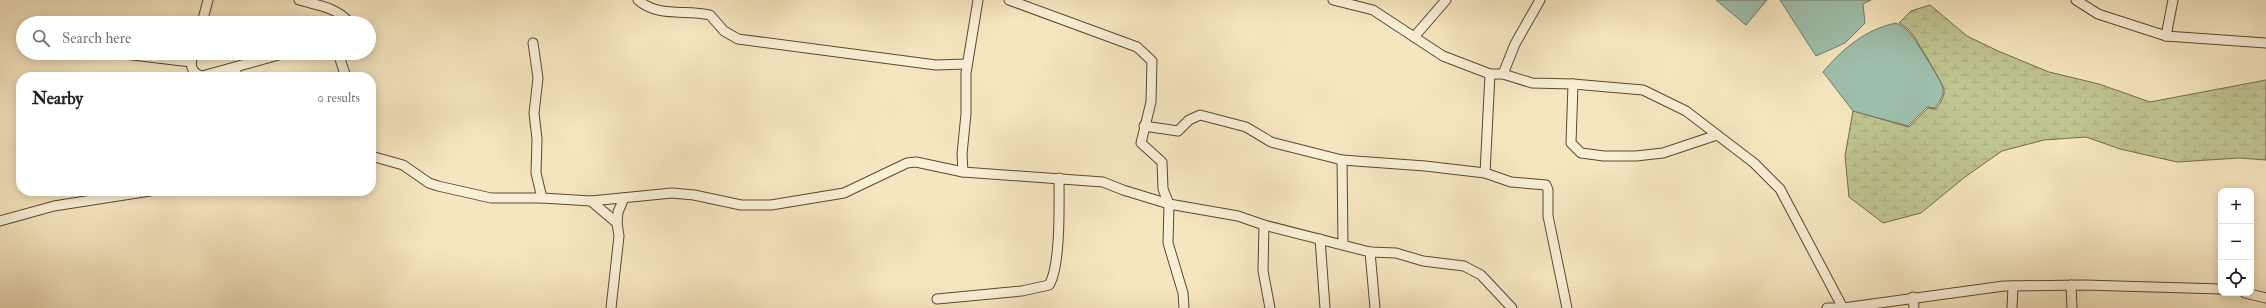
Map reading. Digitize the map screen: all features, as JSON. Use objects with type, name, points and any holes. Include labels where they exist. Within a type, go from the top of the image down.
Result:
[{"type":"street","points":[[204,16],[208,0]]},
{"type":"street","points":[[299,0],[329,7],[344,16]]},
{"type":"street","points":[[638,0],[644,5],[656,10],[710,15],[724,31],[738,39],[936,65],[967,64]]},
{"type":"street","points":[[963,172],[967,64],[972,48],[978,0]]},
{"type":"street","points":[[1010,0],[1138,47],[1152,60],[1151,102],[1141,143],[1162,162],[1163,189],[1170,204],[1168,243],[1183,293],[1184,308]]},
{"type":"street","points":[[1333,0],[1373,10],[1442,56],[1490,74],[1503,74],[1532,83],[1573,84],[1643,90],[1686,112],[1754,163],[1780,189],[1842,308]]},
{"type":"street","points":[[1414,37],[1446,0]]},
{"type":"street","points":[[1503,74],[1515,44],[1540,0]]},
{"type":"street","points":[[2076,0],[2098,14],[2166,36],[2266,43]]},
{"type":"street","points":[[2166,36],[2173,0]]},
{"type":"street","points":[[533,44],[538,78],[534,113],[537,139],[536,173],[542,198]]},
{"type":"street","points":[[192,60],[192,69],[194,72]]},
{"type":"street","points":[[217,72],[260,60]]},
{"type":"street","points":[[340,60],[344,72]]},
{"type":"street","points":[[235,67],[236,72]]},
{"type":"street","points":[[1485,173],[1490,74]]},
{"type":"street","points":[[1573,84],[1571,142],[1581,153],[1604,156],[1663,153],[1717,135]]},
{"type":"street","points":[[1144,126],[1178,131],[1189,120],[1200,115],[1246,127],[1272,142],[1342,160],[1426,166],[1485,173],[1511,182],[1546,185],[1548,190],[1548,216],[1567,308]]},
{"type":"street","points":[[376,157],[403,165],[429,183],[472,195],[491,198],[542,198],[592,201],[672,193],[694,195],[732,204],[771,205],[844,193],[907,163],[916,162],[963,172],[1103,182],[1123,190],[1170,204],[1238,216],[1264,225],[1370,252],[1396,253],[1423,261],[1464,266],[1481,275],[1512,308]]},
{"type":"street","points":[[1342,160],[1343,244]]},
{"type":"street","points":[[937,299],[1022,290],[1048,285],[1052,280],[1055,264],[1059,215],[1059,178]]},
{"type":"street","points":[[0,221],[54,206],[118,196]]},
{"type":"street","points":[[611,308],[619,236],[617,223],[618,212],[624,198]]},
{"type":"street","points":[[592,201],[617,223]]},
{"type":"street","points":[[1264,225],[1263,271],[1270,308]]},
{"type":"street","points":[[1320,239],[1326,308]]},
{"type":"street","points":[[1370,252],[1376,308]]},
{"type":"street","points":[[1827,308],[1842,308],[1913,297],[2014,286],[2071,285],[2218,289]]},
{"type":"street","points":[[2071,285],[2072,308]]},
{"type":"street","points":[[2012,308],[2014,286]]},
{"type":"street","points":[[2254,295],[2266,298]]},
{"type":"street","points":[[1913,297],[1914,308]]},
{"type":"green space","points":[[1930,5],[1967,36],[1998,51],[2049,72],[2099,84],[2150,102],[2266,80],[2266,160],[2239,158],[2177,162],[2120,149],[2086,137],[2044,140],[2002,151],[1965,177],[1921,213],[1883,223],[1849,197],[1845,156],[1853,111],[1909,127],[1928,108],[1936,109],[1944,95],[1944,89],[1912,34],[1908,29],[1899,23],[1911,11]]},
{"type":"shaded area","points":[[1716,0],[1767,0],[1746,25]]},
{"type":"shaded area","points":[[1780,0],[1871,0],[1863,4],[1865,23],[1845,43],[1816,56]]},
{"type":"shaded area","points":[[1896,23],[1910,33],[1943,88],[1940,101],[1935,108],[1927,107],[1908,126],[1853,111],[1823,72],[1838,55],[1855,41],[1875,30]]}]
